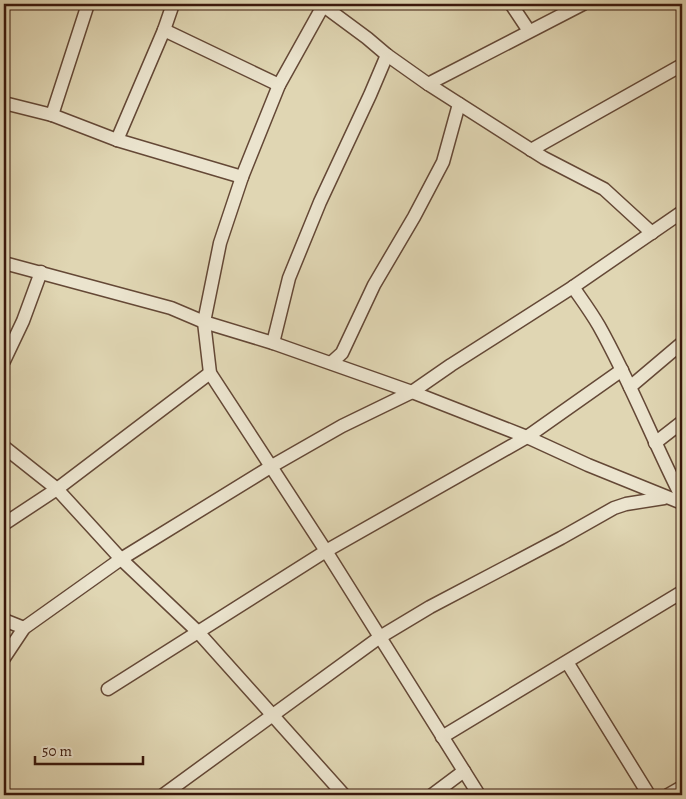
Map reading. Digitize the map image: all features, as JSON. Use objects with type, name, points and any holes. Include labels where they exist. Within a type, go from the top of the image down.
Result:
[{"type":"street","points":[[52,114],[88,4]]},
{"type":"street","points":[[117,140],[164,30],[173,4]]},
{"type":"street","points":[[511,4],[528,31]]},
{"type":"street","points":[[428,84],[583,4]]},
{"type":"street","points":[[479,795],[272,466],[210,373],[204,322],[220,243],[242,176],[278,85],[322,5],[428,84],[544,158],[604,189],[652,233]]},
{"type":"street","points":[[164,30],[278,85]]},
{"type":"street","points":[[273,343],[289,278],[320,202],[387,55]]},
{"type":"street","points":[[531,150],[682,65]]},
{"type":"street","points":[[4,103],[52,114],[117,140],[242,176]]},
{"type":"street","points":[[331,363],[342,353],[374,285],[414,217],[443,162],[459,104]]},
{"type":"street","points":[[4,658],[24,628],[121,559],[272,466],[342,426],[412,392],[573,287],[682,212]]},
{"type":"street","points":[[4,262],[171,308],[204,322],[331,363],[412,392],[682,503]]},
{"type":"street","points":[[4,361],[23,321],[41,272]]},
{"type":"street","points":[[573,287],[598,325],[622,370],[682,498]]},
{"type":"street","points":[[630,387],[682,343]]},
{"type":"street","points":[[108,689],[326,551],[527,438],[622,370]]},
{"type":"street","points":[[4,524],[57,489],[210,373]]},
{"type":"street","points":[[655,443],[682,422]]},
{"type":"street","points":[[4,448],[57,489],[121,559],[198,632],[344,795]]},
{"type":"street","points":[[163,795],[316,682],[380,637],[430,607],[614,508],[667,497]]},
{"type":"street","points":[[442,737],[682,592]]},
{"type":"street","points":[[4,620],[24,628]]},
{"type":"street","points":[[567,662],[649,795]]},
{"type":"street","points":[[432,795],[464,771]]},
{"type":"street","points":[[668,795],[682,788]]}]
